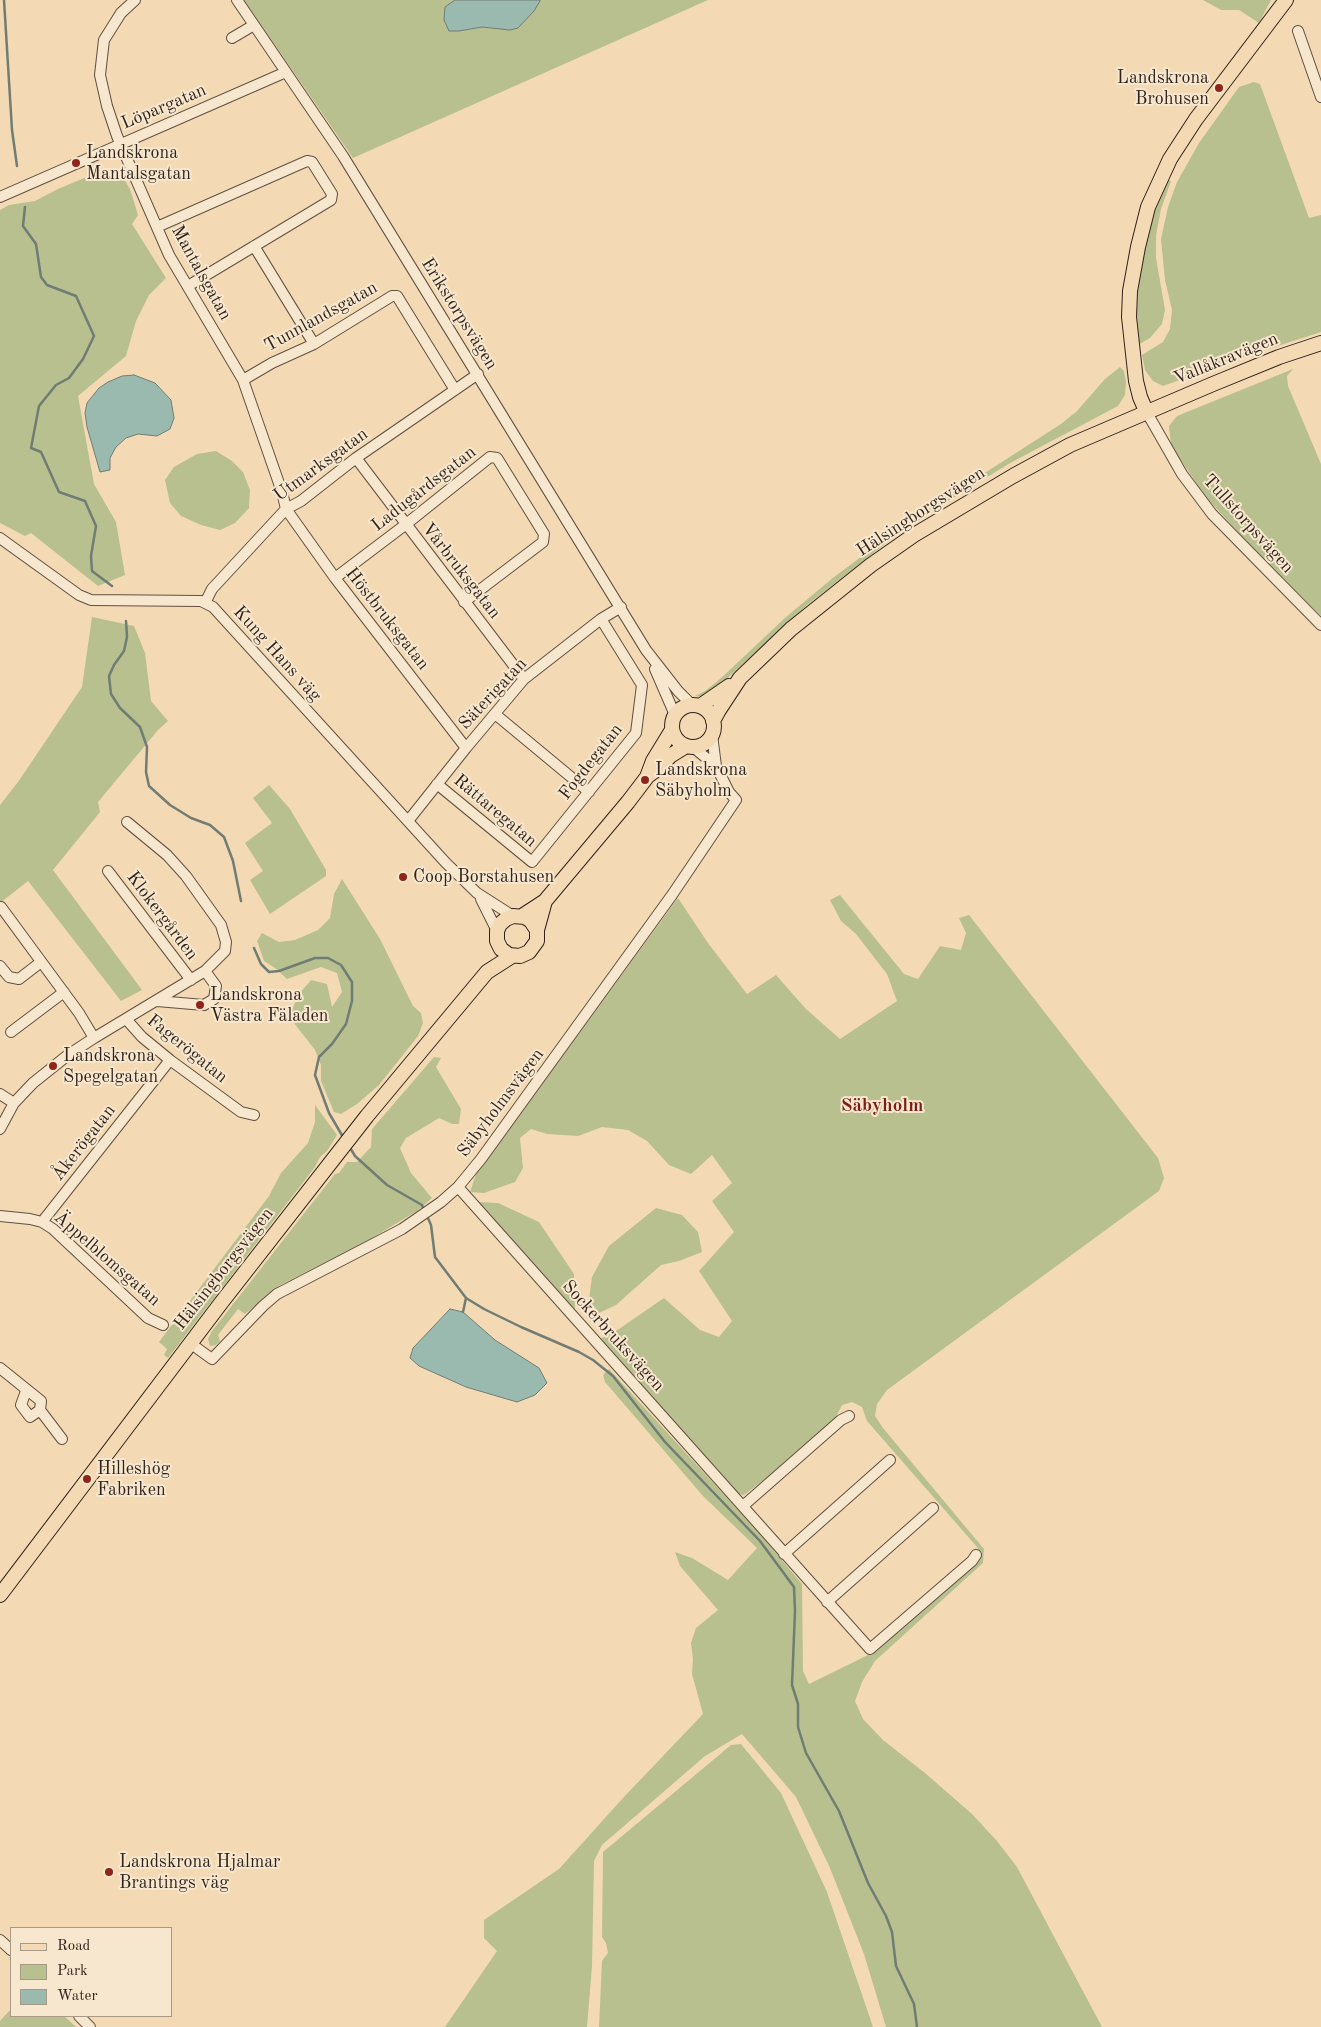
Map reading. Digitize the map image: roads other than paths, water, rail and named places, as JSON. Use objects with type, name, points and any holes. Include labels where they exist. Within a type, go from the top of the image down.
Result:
[{"type":"main road","points":[[1146,411],[1136,381],[1129,317],[1130,291],[1138,246],[1148,207],[1170,159],[1191,127],[1286,0]]},
{"type":"main road","name":"Vallåkravägen","points":[[1146,411],[1279,357],[1321,343]]},
{"type":"main road","name":"Hälsingborgsvägen","points":[[696,706],[708,702],[740,678],[790,629],[914,535],[1070,445],[1146,411]]},
{"type":"main road","name":"Hälsingborgsvägen","points":[[712,728],[719,710],[740,678]]},
{"type":"main road","points":[[545,901],[537,930],[537,941],[532,950],[523,956],[512,956],[504,952],[497,938],[502,921],[518,916],[545,901],[647,777],[670,756],[690,747],[702,745],[712,728],[708,712],[696,706],[682,708],[675,715],[672,724],[672,730],[677,740],[690,747]]},
{"type":"main road","points":[[647,777],[653,762],[672,730]]},
{"type":"main road","points":[[518,916],[531,921],[537,930]]},
{"type":"main road","name":"Hälsingborgsvägen","points":[[487,972],[497,938]]},
{"type":"main road","name":"Hälsingborgsvägen","points":[[0,1595],[190,1343],[368,1116],[487,972],[512,956]]},
{"type":"street","name":"Mantalsgatan","points":[[135,0],[121,13],[104,40],[100,75],[107,106],[120,144],[169,255],[243,380],[282,492],[286,509]]},
{"type":"street","name":"Erikstorpsvägen","points":[[237,0],[343,156],[621,607],[646,650],[675,715]]},
{"type":"street","points":[[232,38],[254,24]]},
{"type":"street","points":[[1298,31],[1321,97]]},
{"type":"street","name":"Löpargatan","points":[[0,197],[286,72]]},
{"type":"street","points":[[157,227],[307,161],[312,162],[332,194],[331,200],[188,286]]},
{"type":"street","points":[[254,246],[314,344]]},
{"type":"street","name":"Tunnlandsgatan","points":[[243,380],[272,363],[314,344],[392,296],[398,296],[455,390]]},
{"type":"street","name":"Utmarksgatan","points":[[205,603],[212,589],[286,509],[301,501],[356,458],[478,374]]},
{"type":"street","name":"Tullstorpsvägen","points":[[1146,411],[1182,474],[1212,514],[1321,625]]},
{"type":"street","name":"Ladugårdsgatan","points":[[335,578],[490,457],[497,458],[544,534],[543,542],[464,602]]},
{"type":"street","name":"Vårbruksgatan","points":[[356,458],[405,525],[524,679]]},
{"type":"street","name":"Höstbruksgatan","points":[[286,509],[335,578],[466,748]]},
{"type":"street","points":[[0,538],[79,595],[91,600],[201,601],[205,603]]},
{"type":"street","name":"Kung Hans väg","points":[[205,603],[212,608],[446,863],[478,894],[518,916]]},
{"type":"street","name":"Säterigatan","points":[[408,821],[524,679],[601,619],[621,607]]},
{"type":"street","name":"Fogdegatan","points":[[532,862],[634,739],[636,733],[642,685],[601,619]]},
{"type":"street","name":"Erikstorpsvägen","points":[[646,650],[678,692],[696,706]]},
{"type":"street","points":[[494,714],[589,792]]},
{"type":"street","name":"Säbyholmsvägen","points":[[190,1343],[212,1359],[277,1294],[402,1229],[441,1202],[458,1186],[481,1159],[672,895],[736,800],[729,792],[716,766],[712,728]]},
{"type":"street","name":"Säbyholmsvägen","points":[[690,747],[716,766]]},
{"type":"street","name":"Rättaregatan","points":[[438,784],[532,862]]},
{"type":"street","points":[[0,1129],[14,1103],[53,1066],[94,1038],[206,971],[225,951],[226,942],[221,925],[186,876],[127,822]]},
{"type":"street","name":"Klokergården","points":[[108,871],[191,980]]},
{"type":"street","name":"Kung Hans väg","points":[[478,894],[497,938]]},
{"type":"street","points":[[1,907],[64,992],[94,1038]]},
{"type":"street","points":[[0,966],[9,977],[19,979],[41,962]]},
{"type":"street","points":[[157,1001],[208,1004],[214,999],[216,990],[214,982],[206,971]]},
{"type":"street","points":[[11,1032],[64,992]]},
{"type":"street","name":"Fagerögatan","points":[[126,1019],[142,1037],[170,1060],[241,1112],[254,1115]]},
{"type":"street","name":"Åkerögatan","points":[[42,1222],[170,1060]]},
{"type":"street","points":[[0,1094],[14,1103]]},
{"type":"street","name":"Sockerbruksvägen","points":[[458,1186],[870,1649],[972,1561],[976,1554]]},
{"type":"street","name":"Äppelblomsgatan","points":[[0,1216],[30,1219],[42,1222],[53,1229],[148,1318],[163,1325]]},
{"type":"street","points":[[0,1368],[26,1391],[41,1401],[40,1410],[62,1439]]},
{"type":"street","points":[[26,1391],[21,1405],[30,1417],[40,1410]]},
{"type":"street","points":[[743,1506],[841,1420],[849,1416]]},
{"type":"street","points":[[784,1554],[890,1460]]},
{"type":"street","points":[[827,1602],[933,1508]]},
{"type":"street","points":[[0,1940],[10,1949]]},
{"type":"street","points":[[80,2017],[90,2027]]},
{"type":"water","points":[[455,0],[540,1],[534,11],[518,28],[510,30],[482,27],[449,31],[444,20],[445,7]]},
{"type":"water","points":[[134,375],[155,383],[171,400],[174,418],[170,429],[157,436],[138,434],[126,438],[116,447],[110,458],[110,470],[100,472],[87,427],[85,413],[87,403],[99,388],[108,382],[122,376]]},
{"type":"water","points":[[450,1309],[463,1312],[495,1340],[539,1368],[547,1383],[535,1395],[517,1402],[466,1387],[419,1366],[410,1358],[413,1348]]},
{"type":"waterway","points":[[4,0],[12,130],[17,166]]},
{"type":"waterway","points":[[25,207],[23,226],[36,244],[41,277],[47,285],[76,296],[94,336],[83,359],[69,378],[56,385],[39,406],[31,448],[41,452],[59,492],[85,501],[96,526],[91,556],[92,571],[112,586]]},
{"type":"waterway","points":[[126,621],[127,637],[124,651],[109,676],[111,694],[120,708],[140,727],[147,747],[146,772],[149,786],[170,805],[191,818],[210,825],[224,837],[233,861],[241,901]]},
{"type":"waterway","points":[[254,948],[261,964],[269,972],[279,971],[315,958],[328,958],[341,965],[352,982],[352,1001],[346,1024],[332,1044],[319,1057],[315,1075],[329,1113],[343,1137]]},
{"type":"waterway","points":[[349,1146],[355,1156],[387,1185],[422,1205],[424,1211]]},
{"type":"waterway","points":[[427,1216],[431,1225],[435,1257],[466,1298],[521,1327],[579,1352],[593,1360],[613,1376],[665,1442],[760,1541],[794,1587],[792,1685],[798,1704],[798,1727],[806,1753],[839,1811],[868,1883],[886,1916],[892,1932],[896,1966],[914,2004],[917,2027]]},
{"type":"waterway","points":[[463,1312],[466,1298]]},
{"type":"place","name":"Landskrona Brohusen","points":[[1219,88]]},
{"type":"place","name":"Landskrona Mantalsgatan","points":[[76,163]]},
{"type":"place","name":"Landskrona Säbyholm","points":[[645,780]]},
{"type":"place","name":"Coop Borstahusen","points":[[403,877]]},
{"type":"place","name":"Landskrona Västra Fäladen","points":[[200,1005]]},
{"type":"place","name":"Landskrona Spegelgatan","points":[[53,1066]]},
{"type":"place","name":"Hilleshög Fabriken","points":[[87,1479]]},
{"type":"place","name":"Landskrona Hjalmar Brantings väg","points":[[109,1872]]},
{"type":"district","name":"Säbyholm","points":[[882,1106]]}]
